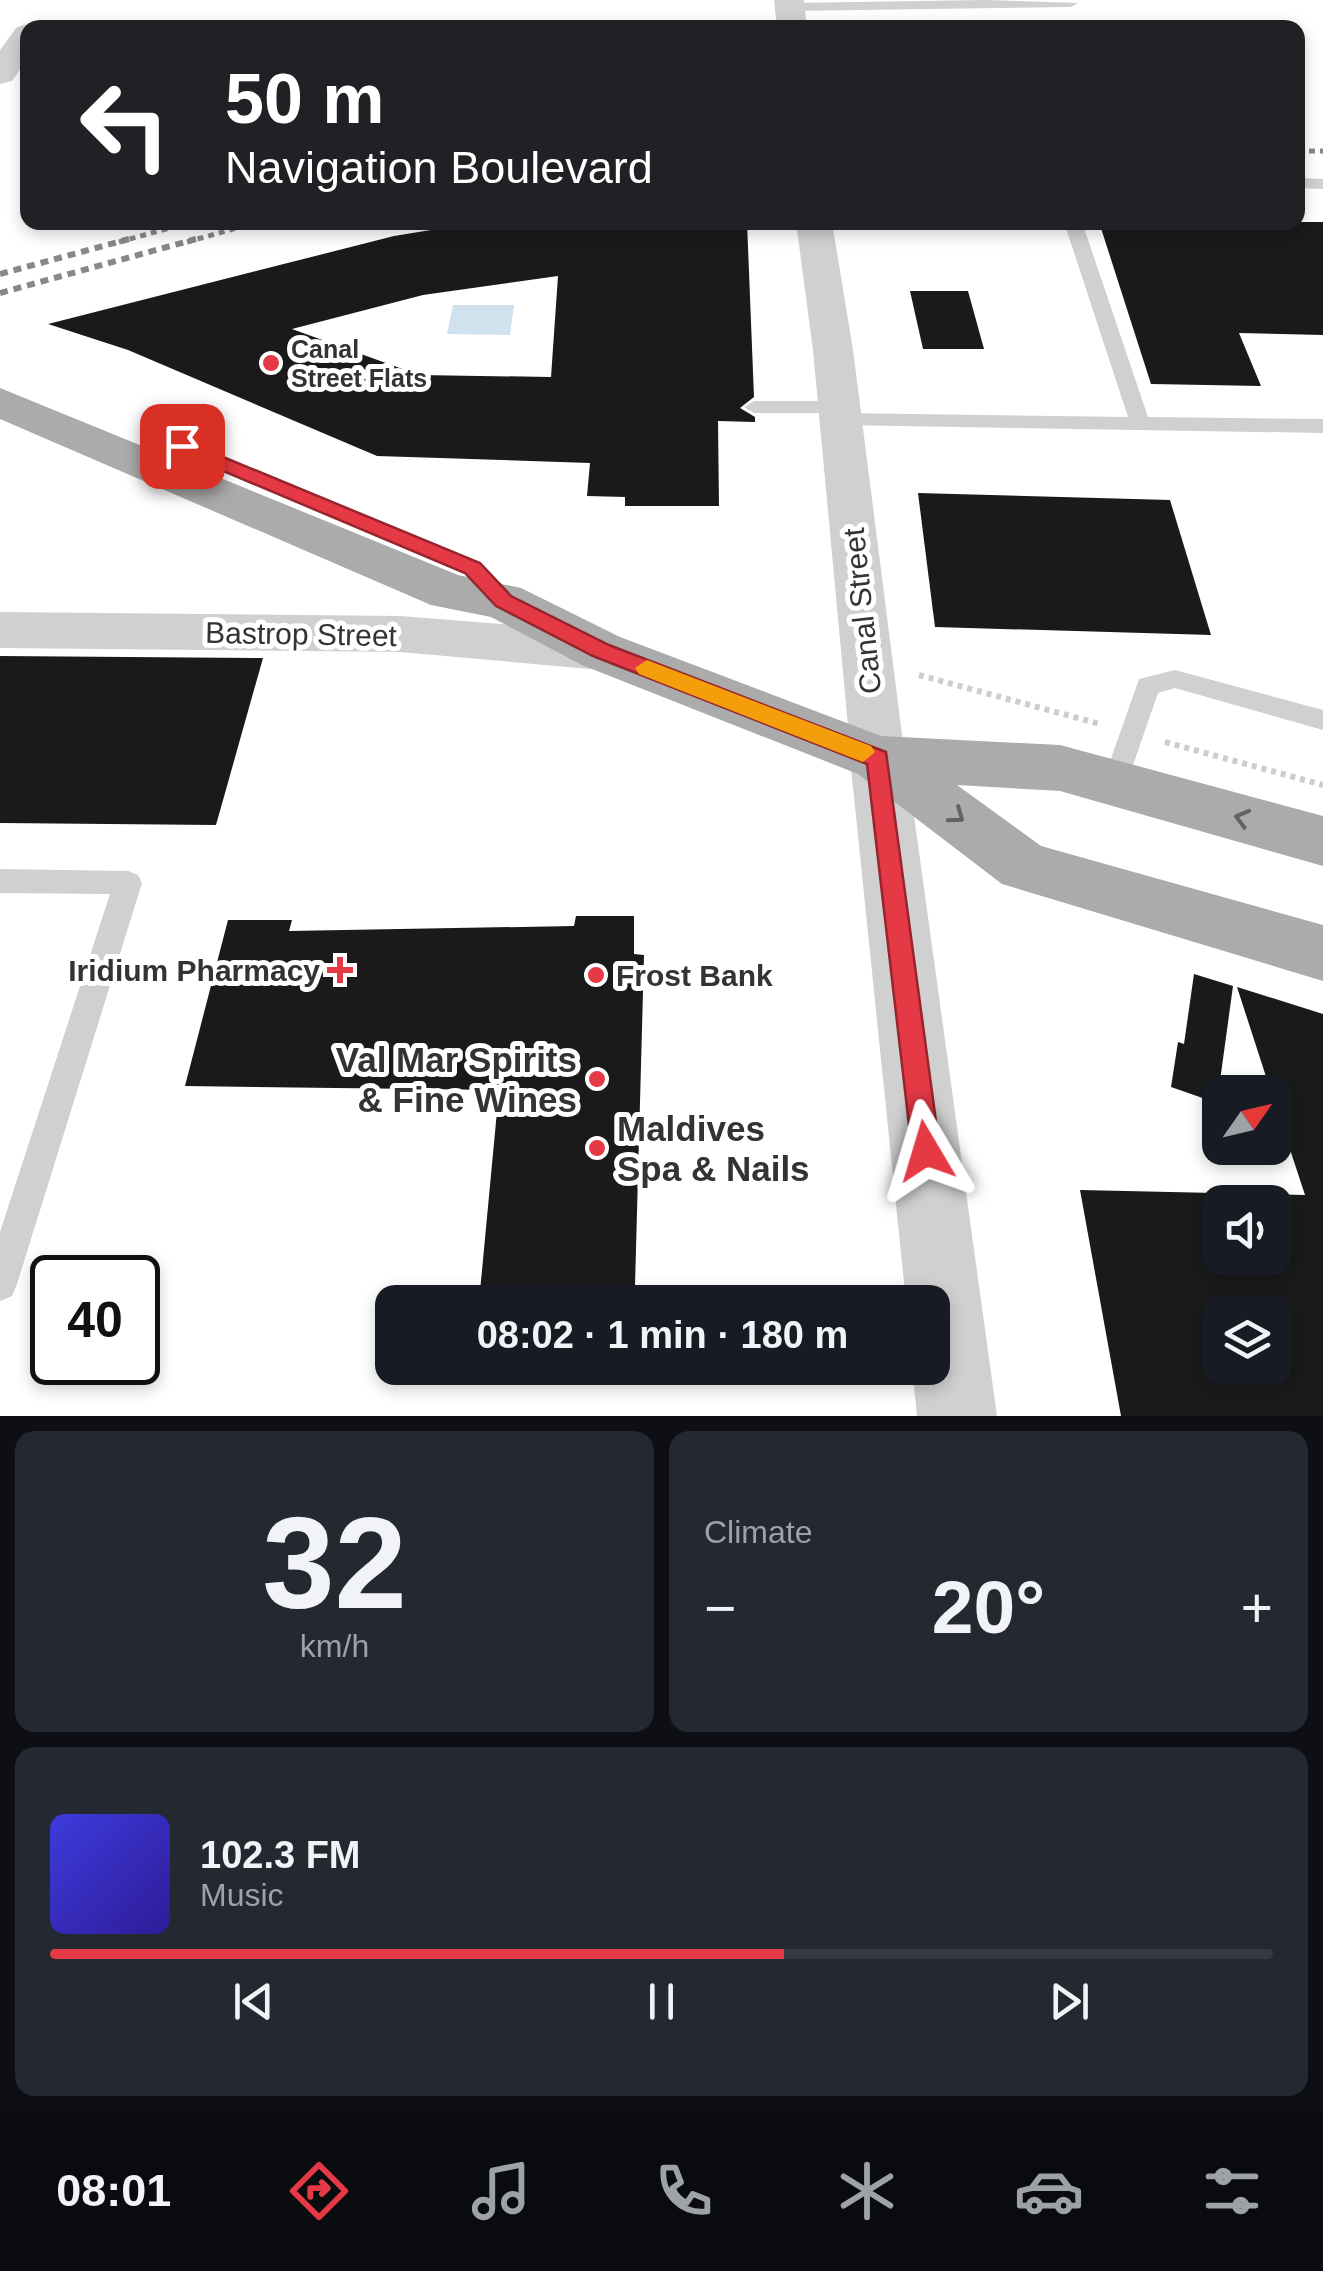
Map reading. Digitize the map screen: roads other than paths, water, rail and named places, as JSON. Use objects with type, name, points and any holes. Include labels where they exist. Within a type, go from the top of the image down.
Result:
[{"type":"main road","points":[[0,373],[364,520],[472,568],[503,601]]},
{"type":"main road","points":[[0,402],[449,592],[503,601],[601,651],[878,758],[1024,866],[1323,953]]},
{"type":"main road","points":[[878,758],[1060,768],[1323,840]]},
{"type":"street","points":[[0,74],[20,45]]},
{"type":"street","name":"Canal Street","points":[[815,230],[957,1416]]},
{"type":"street","name":"Bastrop Street","points":[[0,630],[400,634],[601,651]]},
{"type":"lane","points":[[791,11],[1071,4]]},
{"type":"lane","points":[[1075,230],[1140,423]]},
{"type":"lane","points":[[754,407],[840,413],[1323,426]]},
{"type":"lane","points":[[1114,784],[1148,686],[1175,679],[1323,720]]},
{"type":"lane","points":[[0,881],[128,883],[0,1284]]},
{"type":"water","points":[[453,305],[514,305],[510,335],[447,334]]},
{"type":"railway","points":[[1305,151],[1323,151]]},
{"type":"railway","points":[[119,242],[162,230]]},
{"type":"railway","points":[[187,242],[230,230]]},
{"type":"railway","points":[[0,274],[129,239]]},
{"type":"railway","points":[[0,293],[196,239]]},
{"type":"place","name":"Canal Street Flats","points":[[271,363]]},
{"type":"place","name":"Iridium Pharmacy","points":[[340,970]]},
{"type":"place","name":"Frost Bank","points":[[596,975]]},
{"type":"place","name":"Val Mar Spirits & Fine Wines","points":[[597,1079]]},
{"type":"place","name":"Maldives Spa & Nails","points":[[597,1148]]}]
